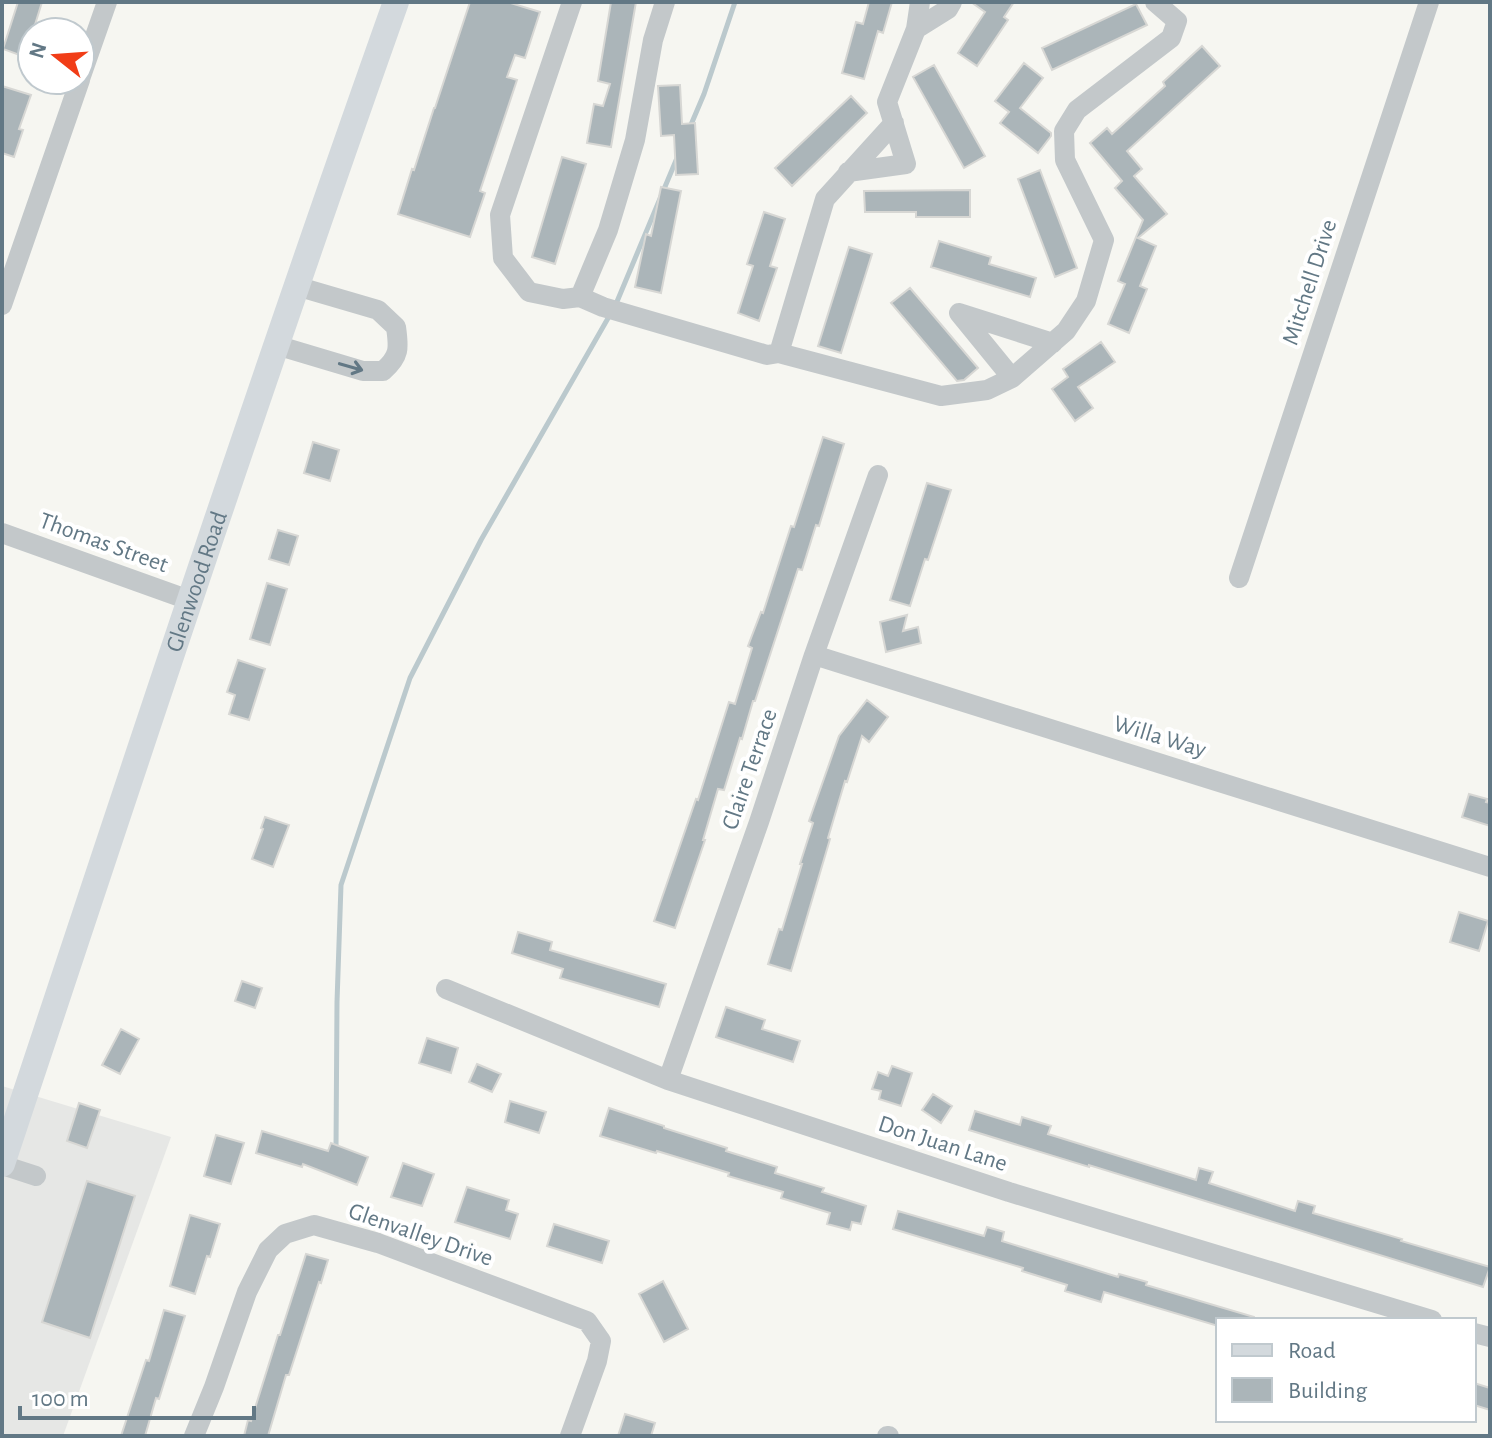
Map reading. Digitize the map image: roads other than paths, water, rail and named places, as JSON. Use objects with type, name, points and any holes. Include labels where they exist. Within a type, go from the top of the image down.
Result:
[{"type":"main road","name":"Glenwood Road","points":[[2,1165],[189,600],[396,2]]},
{"type":"street","points":[[96,33],[107,2]]},
{"type":"street","points":[[572,2],[500,215],[503,258],[529,292],[563,299],[580,297],[603,307],[767,355],[779,353],[941,396],[987,390],[1012,378],[1066,331],[1086,301],[1104,240],[1065,160],[1064,131],[1077,110],[1171,38],[1177,21],[1155,2]]},
{"type":"street","points":[[580,297],[608,230],[635,140],[653,40],[665,2]]},
{"type":"street","points":[[848,172],[906,164],[887,102],[916,29],[920,2]]},
{"type":"street","points":[[916,29],[948,9],[952,2]]},
{"type":"street","name":"Mitchell Drive","points":[[1239,578],[1429,2]]},
{"type":"street","points":[[2,305],[74,96]]},
{"type":"street","points":[[779,353],[825,199],[894,123]]},
{"type":"street","points":[[276,345],[363,371],[383,371],[392,362],[399,347],[396,327],[378,310],[296,286]]},
{"type":"street","points":[[1012,378],[959,313],[1053,343]]},
{"type":"street","name":"Claire Terrace","points":[[668,1080],[878,475]]},
{"type":"street","name":"Thomas Street","points":[[2,533],[189,600]]},
{"type":"street","name":"Willa Way","points":[[814,655],[1490,867]]},
{"type":"street","name":"Don Juan Lane","points":[[446,989],[668,1080],[1009,1192],[1425,1318]]},
{"type":"street","points":[[2,1165],[36,1176]]},
{"type":"street","name":"Glenvalley Drive","points":[[194,1436],[247,1292],[268,1250],[285,1234],[314,1225],[378,1243],[587,1321],[601,1341],[597,1361],[570,1436]]},
{"type":"waterway","points":[[690,127],[735,2]]},
{"type":"waterway","points":[[616,304],[677,158]]},
{"type":"waterway","points":[[336,1149],[341,885],[410,678],[481,540],[611,313]]}]
